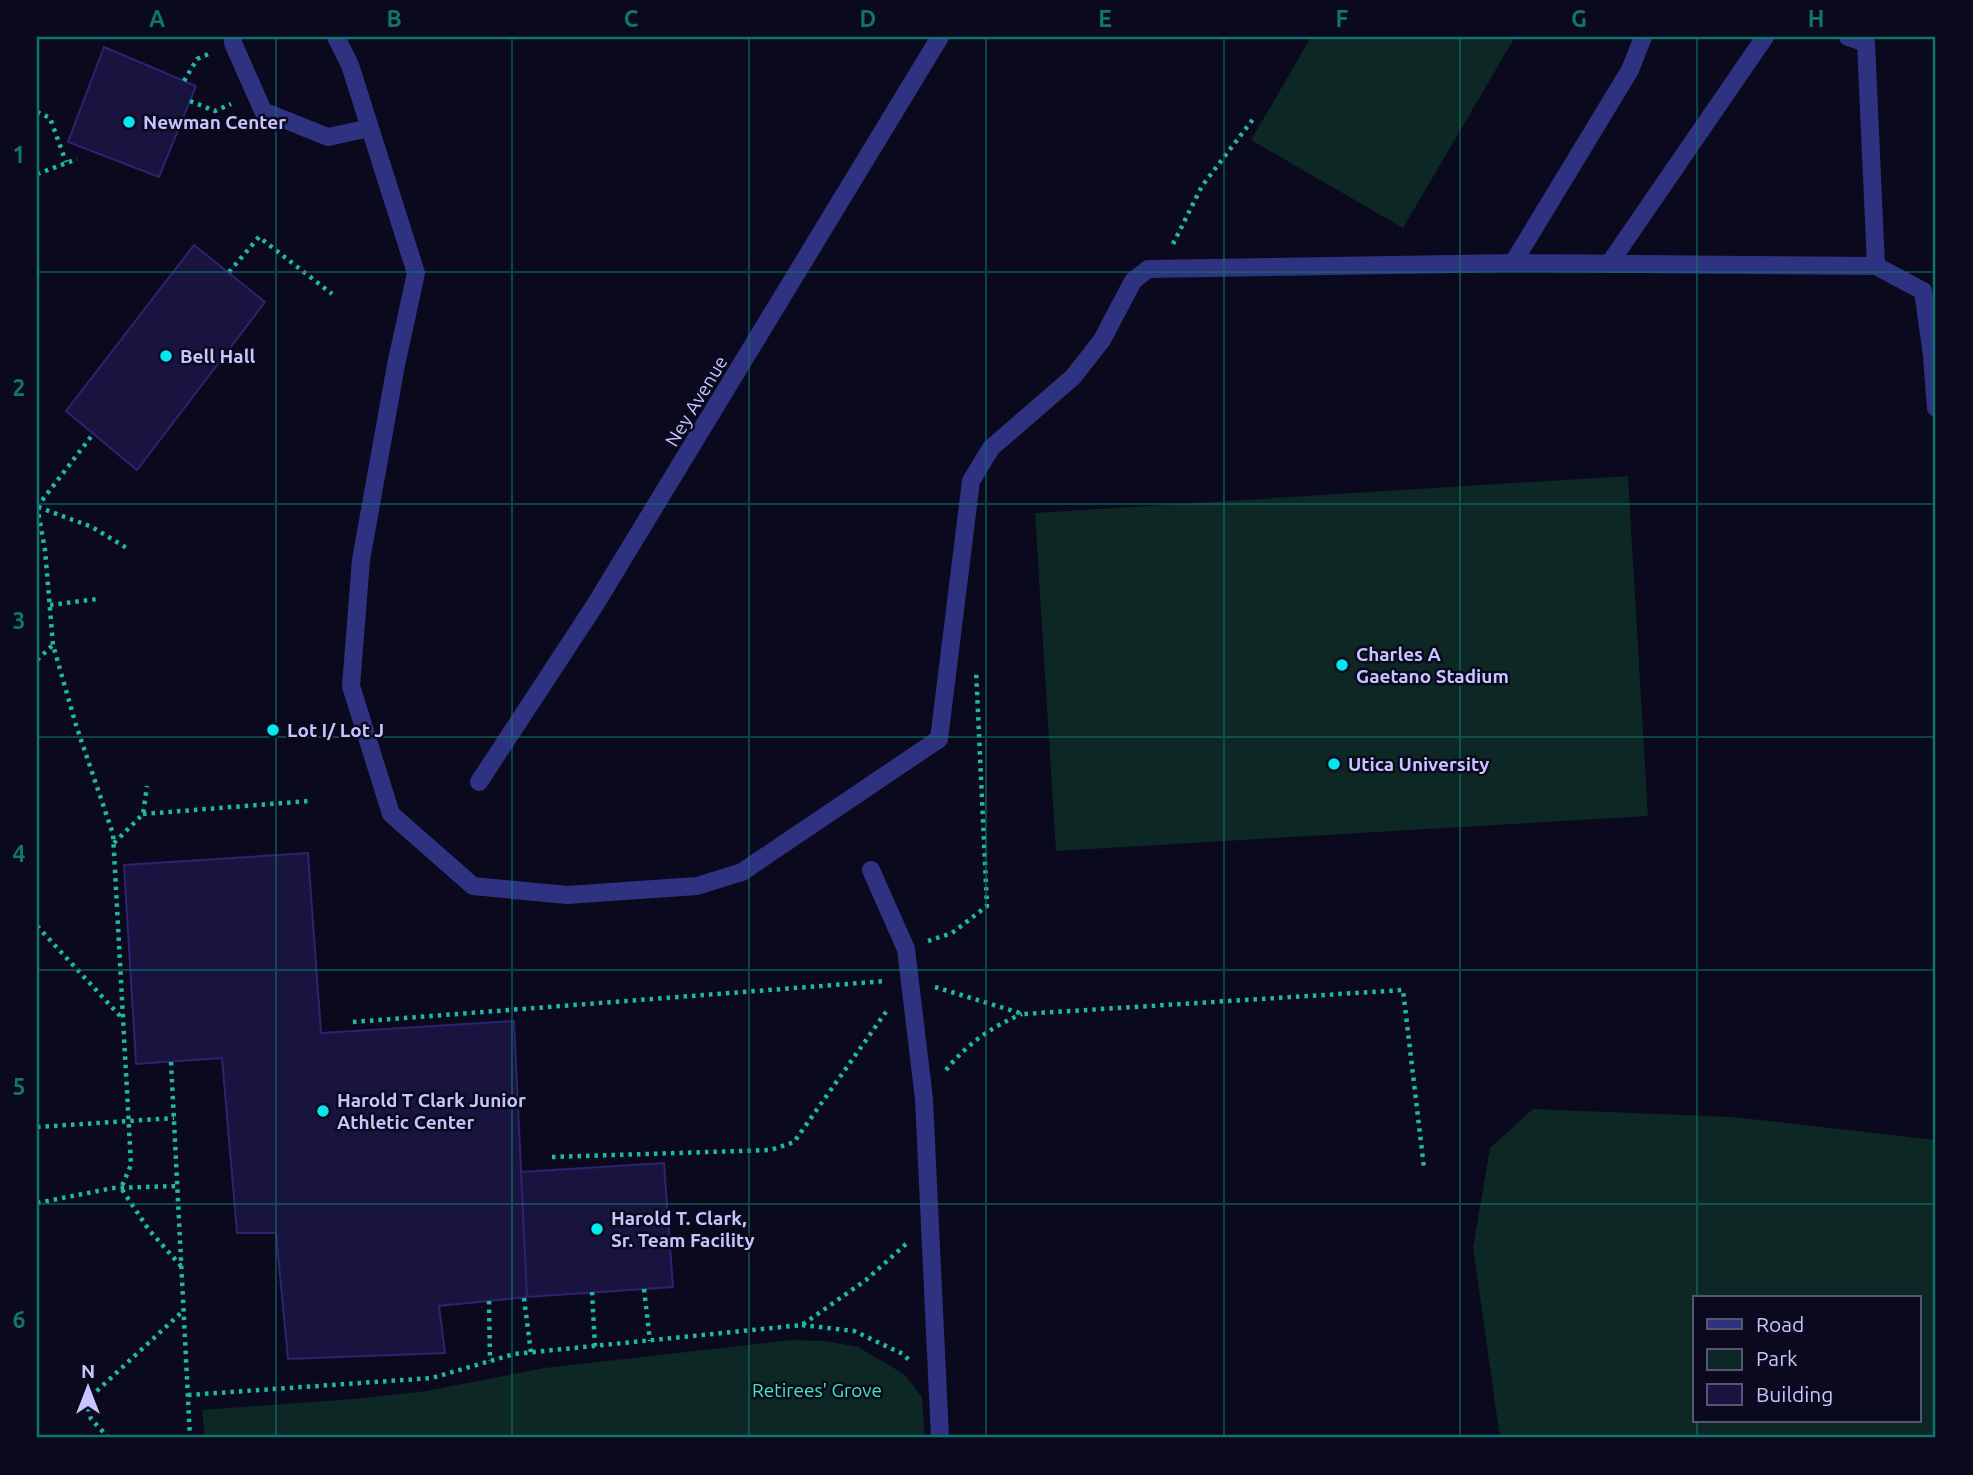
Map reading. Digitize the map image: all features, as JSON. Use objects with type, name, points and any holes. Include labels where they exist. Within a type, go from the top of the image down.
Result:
[{"type":"street","points":[[336,37],[350,65],[416,273],[396,365],[361,559],[351,686],[391,814],[473,886],[567,895],[697,886],[742,872],[939,739],[971,481],[991,448],[1073,377],[1102,340],[1133,281],[1148,269],[1513,263],[1875,266],[1923,292],[1936,408]]},
{"type":"street","name":"Ney Avenue","points":[[480,782],[602,594],[940,37]]},
{"type":"street","points":[[1513,263],[1630,70],[1643,37]]},
{"type":"street","points":[[1609,264],[1765,37]]},
{"type":"street","points":[[1853,38],[1866,44],[1875,266]]},
{"type":"street","points":[[233,40],[263,111],[328,137],[370,128]]},
{"type":"street","points":[[871,870],[906,949],[924,1098],[940,1438]]},
{"type":"path","points":[[184,81],[197,59],[233,40]]},
{"type":"path","points":[[190,101],[215,111],[256,94]]},
{"type":"path","points":[[37,112],[50,118],[66,162]]},
{"type":"path","points":[[1160,269],[1202,187],[1254,118]]},
{"type":"path","points":[[37,174],[77,159]]},
{"type":"path","points":[[229,272],[259,237],[332,294]]},
{"type":"path","points":[[93,434],[37,507],[45,550],[53,645],[76,725],[113,834],[131,1165],[121,1188]]},
{"type":"path","points":[[37,507],[92,527],[130,550]]},
{"type":"path","points":[[50,605],[97,599]]},
{"type":"path","points":[[37,660],[53,645]]},
{"type":"path","points":[[906,949],[952,933],[987,906],[976,665]]},
{"type":"path","points":[[144,814],[147,786]]},
{"type":"path","points":[[113,843],[144,814],[309,801]]},
{"type":"path","points":[[37,926],[121,1017]]},
{"type":"path","points":[[552,1157],[771,1150],[794,1142],[909,979]]},
{"type":"path","points":[[353,1022],[909,979],[1023,1014]]},
{"type":"path","points":[[924,1098],[961,1052],[997,1024],[1023,1014],[1403,990],[1424,1168]]},
{"type":"path","points":[[171,1062],[190,1438]]},
{"type":"path","points":[[37,1128],[174,1118]]},
{"type":"path","points":[[37,1203],[121,1188],[177,1186]]},
{"type":"path","points":[[121,1188],[149,1230],[181,1266]]},
{"type":"path","points":[[802,1325],[866,1280],[911,1240],[930,1211]]},
{"type":"path","points":[[644,1289],[650,1342]]},
{"type":"path","points":[[592,1292],[595,1347]]},
{"type":"path","points":[[524,1298],[531,1353]]},
{"type":"path","points":[[489,1301],[490,1361]]},
{"type":"path","points":[[109,1438],[91,1419],[86,1401],[184,1310]]},
{"type":"path","points":[[188,1395],[432,1378],[514,1354],[802,1325],[854,1331],[903,1354],[938,1391]]},
{"type":"green space","points":[[1311,37],[1515,37],[1403,228],[1251,140]]},
{"type":"green space","name":"Charles A Gaetano Stadium","points":[[1628,476],[1648,816],[1056,851],[1035,513]]},
{"type":"green space","points":[[1533,1109],[1733,1117],[1936,1140],[1936,1438],[1500,1438],[1473,1248],[1490,1148]]},
{"type":"green space","name":"Retirees' Grove","points":[[792,1340],[825,1341],[858,1347],[904,1374],[922,1397],[925,1438],[205,1438],[202,1410],[426,1391],[544,1368]]},
{"type":"building","name":"Newman Center","points":[[104,47],[196,86],[159,177],[68,142]]},
{"type":"building","name":"Bell Hall","points":[[194,245],[265,302],[137,470],[66,411]]},
{"type":"building","points":[[308,853],[321,1033],[514,1021],[527,1297],[439,1306],[445,1353],[288,1359],[276,1233],[237,1233],[222,1058],[136,1064],[124,865]]},
{"type":"building","name":"Harold T. Clark, Sr. Team Facility","points":[[664,1163],[673,1287],[527,1297],[521,1172]]},
{"type":"place","name":"Newman Center","points":[[129,122]]},
{"type":"place","name":"Bell Hall","points":[[166,356]]},
{"type":"place","name":"Charles A Gaetano Stadium","points":[[1342,665]]},
{"type":"place","name":"Lot I/ Lot J","points":[[273,730]]},
{"type":"place","name":"Utica University","points":[[1334,764]]},
{"type":"place","name":"Harold T Clark Junior Athletic Center","points":[[323,1111]]},
{"type":"place","name":"Harold T. Clark, Sr. Team Facility","points":[[597,1229]]}]
